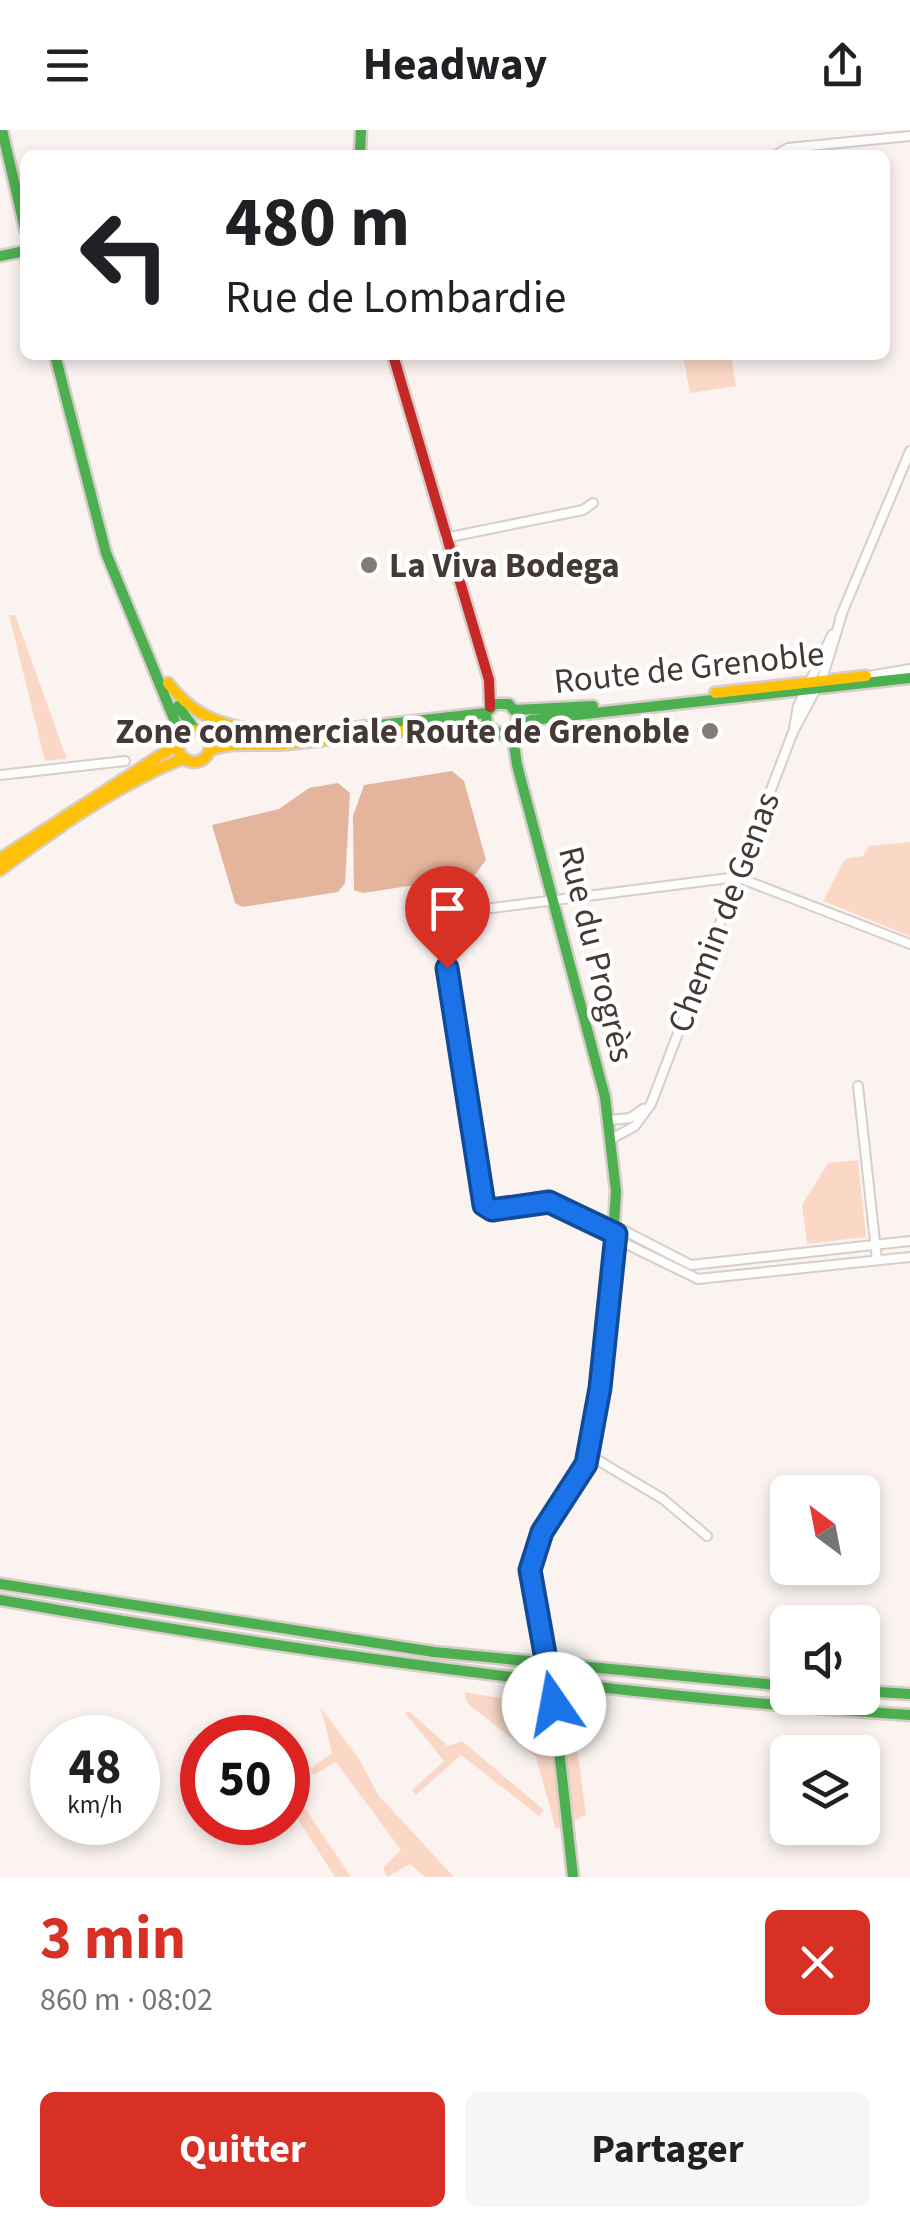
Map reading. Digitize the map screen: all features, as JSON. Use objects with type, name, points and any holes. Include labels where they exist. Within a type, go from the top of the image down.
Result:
[{"type":"main road","points":[[2,130],[20,207]]},
{"type":"main road","points":[[57,360],[106,552],[156,666],[184,758]]},
{"type":"main road","points":[[393,360],[489,680],[488,728]]},
{"type":"main road","points":[[156,666],[195,730],[208,736],[291,734],[488,710]]},
{"type":"main road","points":[[156,666],[194,716],[212,723],[291,734]]},
{"type":"main road","name":"Route de Grenoble","points":[[499,735],[515,727],[870,676],[910,676]]},
{"type":"main road","name":"Route de Grenoble","points":[[488,710],[812,686],[844,687],[910,676]]},
{"type":"main road","points":[[489,680],[510,706]]},
{"type":"main road","name":"Rue du Progrès","points":[[510,706],[517,765],[555,900],[613,1138],[616,1233],[589,1454]]},
{"type":"main road","points":[[0,870],[68,822],[184,758],[202,761],[210,750],[236,744],[282,744],[453,726],[488,728],[499,735]]},
{"type":"main road","points":[[0,859],[195,730]]},
{"type":"main road","name":"Rue du Progrès","points":[[499,735],[517,765]]},
{"type":"main road","points":[[208,736],[210,750]]},
{"type":"main road","points":[[573,1877],[554,1704],[530,1587],[534,1552],[589,1454]]},
{"type":"main road","points":[[0,1584],[416,1650],[770,1684]]},
{"type":"main road","points":[[0,1600],[431,1668],[676,1696],[910,1715]]},
{"type":"main road","points":[[880,1692],[910,1694]]},
{"type":"street","points":[[785,150],[910,136]]},
{"type":"street","name":"Chemin de Genas","points":[[613,1138],[640,1121],[653,1092],[793,732],[910,451]]},
{"type":"street","points":[[445,538],[583,510],[592,503]]},
{"type":"street","points":[[0,776],[125,761]]},
{"type":"street","points":[[910,944],[737,877],[452,913],[441,926],[480,1196],[492,1210],[549,1202],[692,1265],[910,1241]]},
{"type":"street","points":[[858,1086],[877,1260]]},
{"type":"street","points":[[610,1120],[639,1113],[653,1092]]},
{"type":"street","points":[[616,1233],[698,1279],[910,1257]]},
{"type":"street","points":[[589,1454],[663,1499],[707,1536]]},
{"type":"shaded area","points":[[684,360],[732,360],[736,386],[690,393]]},
{"type":"shaded area","points":[[9,615],[15,615],[67,759],[45,761]]},
{"type":"shaded area","points":[[452,771],[464,781],[486,860],[474,876],[363,893],[354,890],[353,816],[364,785]]},
{"type":"shaded area","points":[[338,783],[350,793],[345,883],[338,892],[242,907],[235,903],[212,825],[279,809],[309,788]]},
{"type":"shaded area","points":[[910,842],[910,936],[823,901],[845,859],[863,856],[869,846]]},
{"type":"shaded area","points":[[858,1160],[866,1237],[807,1244],[802,1205],[828,1163]]},
{"type":"shaded area","points":[[464,1692],[572,1710],[586,1815],[556,1829],[536,1757],[468,1704]]},
{"type":"shaded area","points":[[321,1708],[359,1759],[379,1796],[454,1877],[425,1877],[410,1864],[387,1877],[383,1868],[401,1850],[336,1762],[314,1775],[310,1769],[332,1753]]},
{"type":"shaded area","points":[[409,1711],[448,1746],[462,1741],[544,1810],[539,1816],[461,1755],[416,1795],[412,1790],[444,1761],[405,1713]]},
{"type":"shaded area","points":[[310,1816],[351,1877],[335,1877],[310,1838]]},
{"type":"traffic: fast","points":[[2,130],[20,207]]},
{"type":"traffic: fast","points":[[360,150],[361,130]]},
{"type":"traffic: fast","points":[[0,256],[20,252]]},
{"type":"traffic: fast","points":[[56,360],[106,553],[181,736]]},
{"type":"traffic: fast","points":[[517,724],[517,714],[509,704],[495,704],[486,713],[487,727],[504,735],[531,720],[910,678]]},
{"type":"traffic: fast","points":[[178,706],[195,730]]},
{"type":"traffic: fast","points":[[515,710],[593,706]]},
{"type":"traffic: fast","points":[[207,736],[272,737],[486,713]]},
{"type":"traffic: fast","points":[[512,731],[517,765],[605,1097],[616,1191],[608,1321],[586,1465],[542,1532],[530,1570],[541,1642]]},
{"type":"traffic: fast","points":[[0,1584],[434,1652],[770,1684]]},
{"type":"traffic: fast","points":[[0,1600],[453,1670],[681,1696],[910,1715]]},
{"type":"traffic: fast","points":[[541,1642],[554,1704]]},
{"type":"traffic: fast","points":[[880,1692],[910,1694]]},
{"type":"traffic: fast","points":[[554,1704],[573,1877]]},
{"type":"traffic: slow","points":[[715,693],[866,676]]},
{"type":"traffic: slow","points":[[168,683],[191,707],[217,721],[278,733]]},
{"type":"traffic: slow","points":[[210,750],[412,730],[487,727]]},
{"type":"traffic: slow","points":[[194,730],[206,734],[210,746],[206,758],[194,762],[182,758],[178,746],[182,734],[194,730]]},
{"type":"traffic: slow","points":[[0,859],[178,744]]},
{"type":"traffic: slow","points":[[0,870],[112,794],[184,758]]},
{"type":"traffic: jam","points":[[394,360],[489,680],[490,707]]},
{"type":"place","name":"La Viva Bodega","points":[[369,565]]},
{"type":"place","name":"Zone commerciale Route de Grenoble","points":[[710,731]]},
{"type":"route","points":[[447,968],[484,1205],[492,1210],[549,1202],[616,1234],[600,1388],[586,1464],[542,1532],[530,1570],[554,1704]]}]
